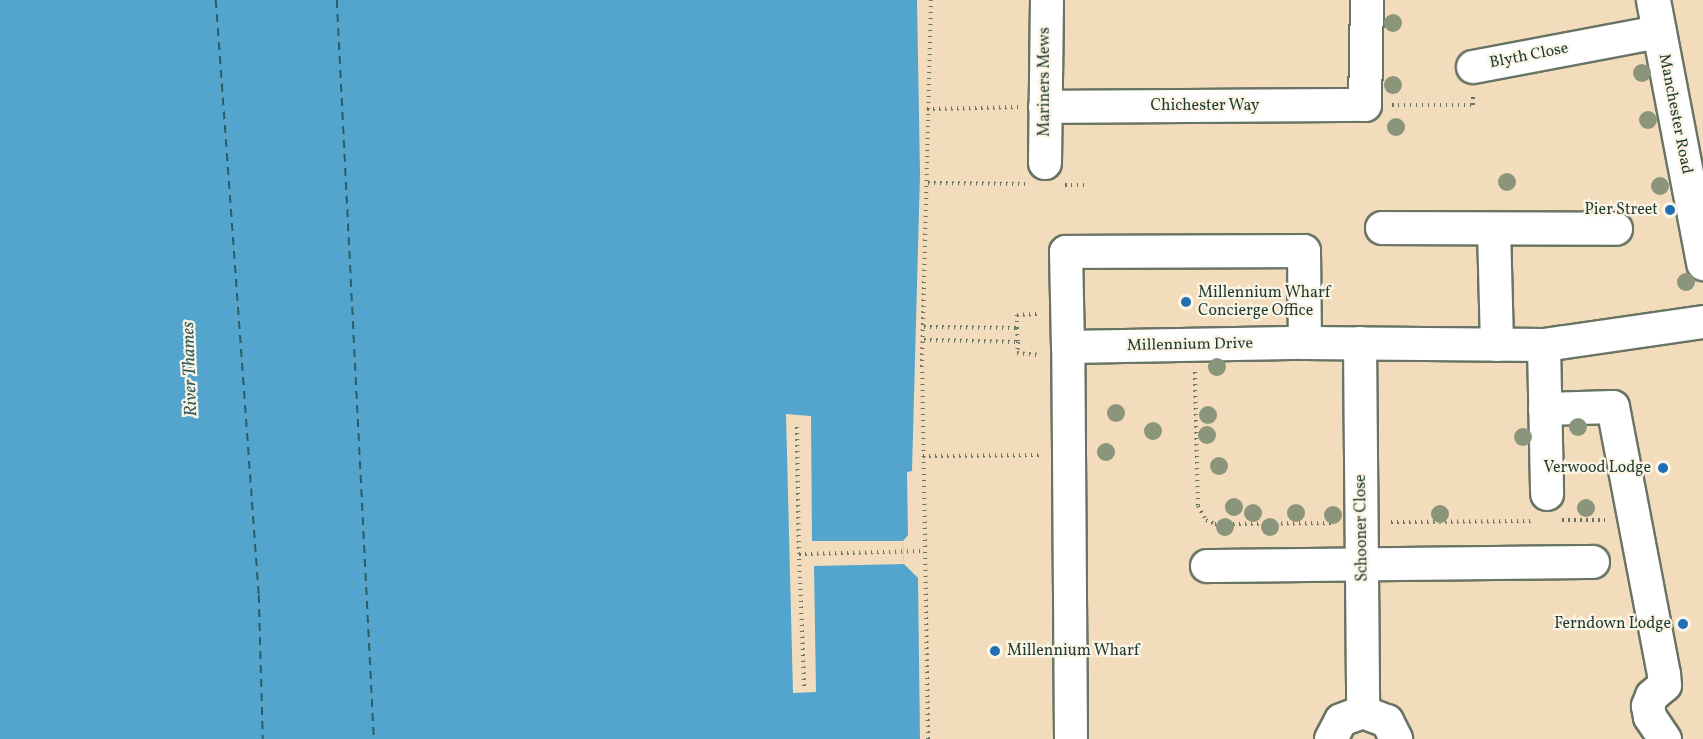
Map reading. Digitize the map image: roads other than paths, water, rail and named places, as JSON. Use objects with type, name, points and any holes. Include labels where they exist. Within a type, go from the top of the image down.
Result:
[{"type":"main road","name":"Manchester Road","points":[[1653,0],[1697,198],[1703,263]]},
{"type":"street","name":"Mariners Mews","points":[[1043,177],[1047,0]]},
{"type":"street","name":"Chichester Way","points":[[1045,107],[1365,105],[1367,0]]},
{"type":"street","name":"Blyth Close","points":[[1473,67],[1659,32]]},
{"type":"street","points":[[1382,228],[1616,229]]},
{"type":"street","points":[[1494,229],[1497,345]]},
{"type":"street","points":[[1071,739],[1067,455],[1058,351],[1066,252],[1304,251],[1305,343]]},
{"type":"street","name":"Millennium Drive","points":[[1058,351],[1305,343],[1544,345],[1703,322]]},
{"type":"street","name":"Schooner Close","points":[[1360,343],[1364,712]]},
{"type":"street","points":[[1544,345],[1545,512]]},
{"type":"street","points":[[1545,409],[1613,407],[1665,685],[1652,696],[1648,706],[1650,717],[1665,739]]},
{"type":"street","points":[[1207,566],[1593,562]]},
{"type":"street","points":[[1332,739],[1341,720],[1364,712],[1387,721],[1396,739]]},
{"type":"water","name":"River Thames","points":[[0,0],[917,0],[920,174],[912,471],[907,472],[908,535],[903,541],[904,564],[918,578],[920,739],[0,739]]},
{"type":"place","name":"Pier Street","points":[[1670,210]]},
{"type":"place","name":"Millennium Wharf Concierge Office","points":[[1186,302]]},
{"type":"place","name":"Verwood Lodge","points":[[1663,468]]},
{"type":"place","name":"Ferndown Lodge","points":[[1683,624]]},
{"type":"place","name":"Millennium Wharf","points":[[995,651]]}]
